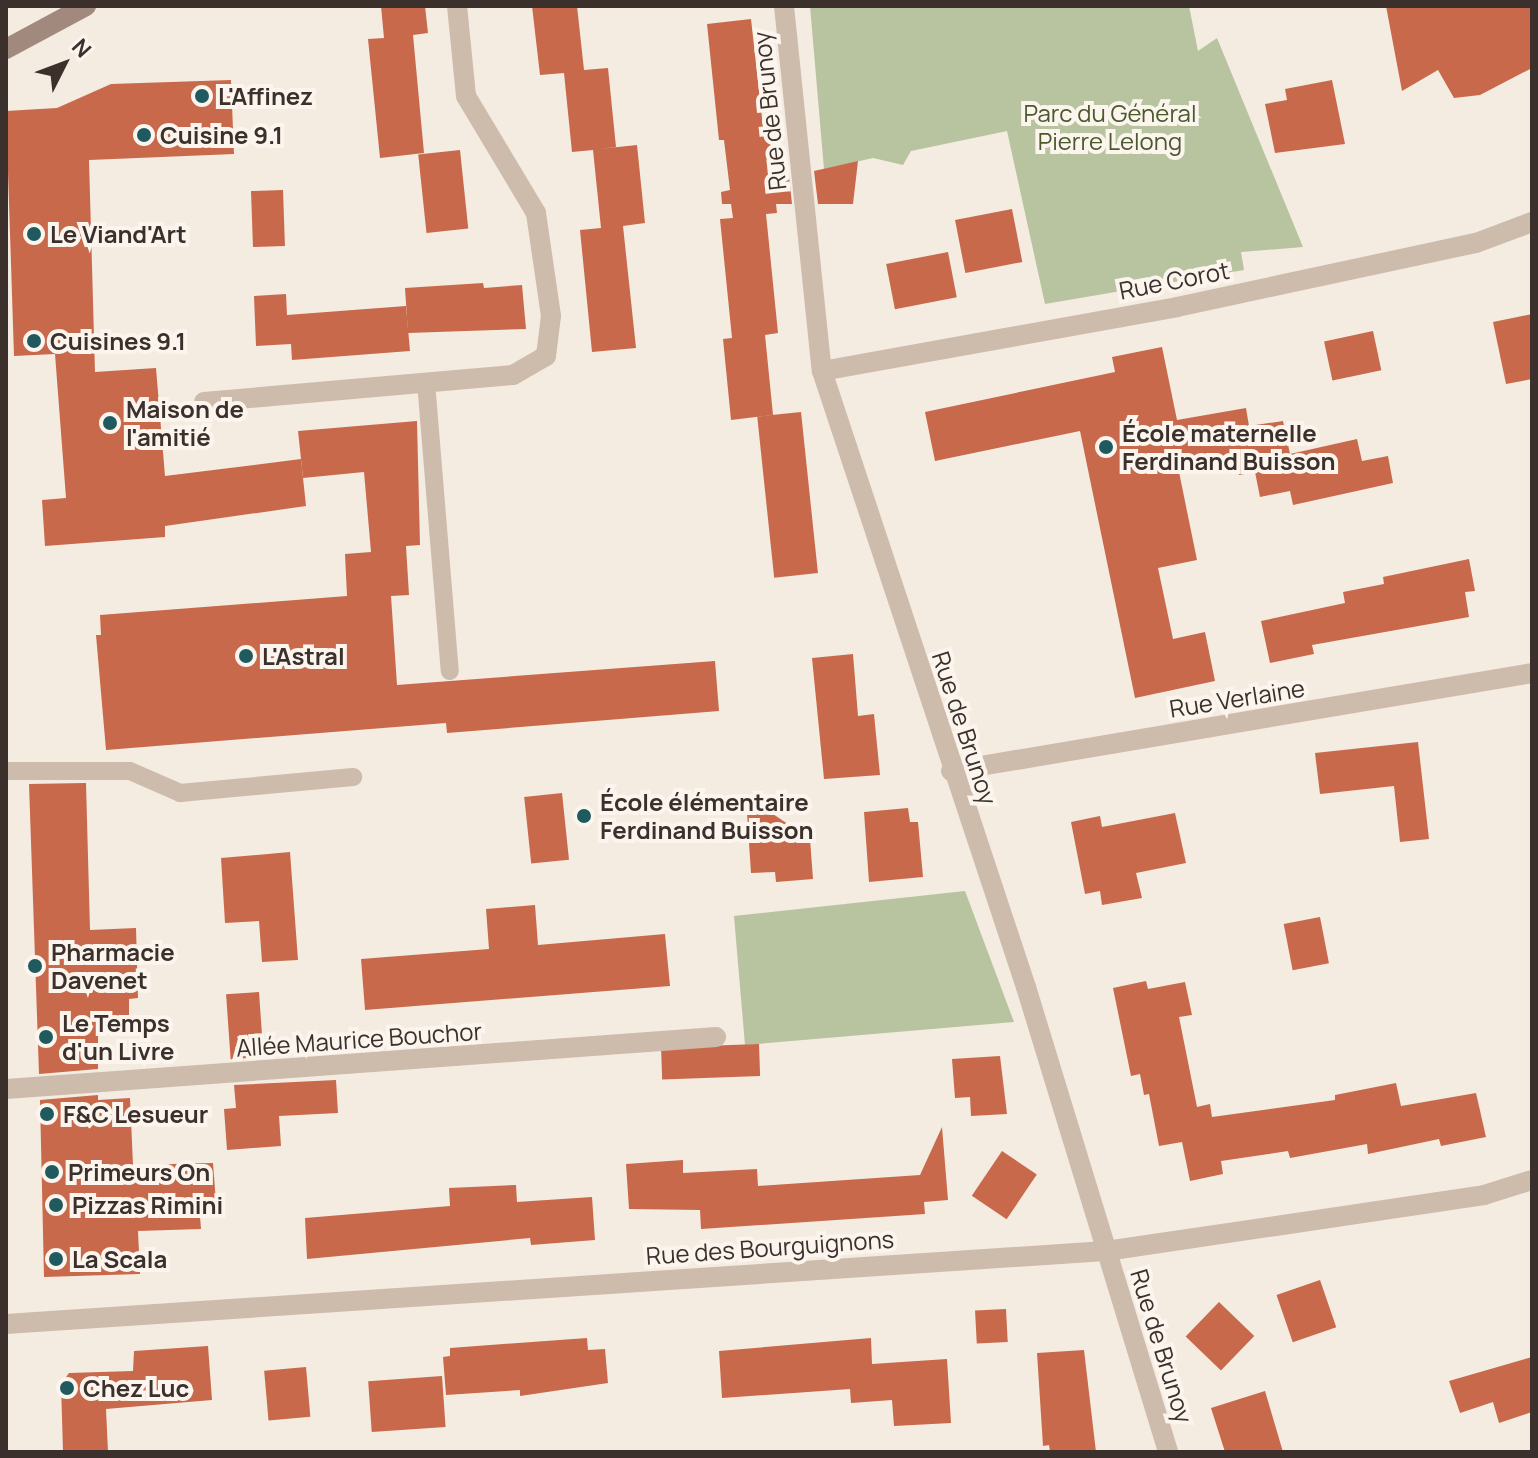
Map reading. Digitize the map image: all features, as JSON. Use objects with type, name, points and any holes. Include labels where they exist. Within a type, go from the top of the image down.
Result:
[{"type":"street","points":[[6,49],[86,6]]},
{"type":"street","points":[[204,402],[513,375],[546,356],[551,316],[536,213],[466,96],[457,6]]},
{"type":"street","name":"Rue de Brunoy","points":[[784,6],[822,371],[951,771],[1026,987],[1168,1452]]},
{"type":"street","name":"Rue Corot","points":[[822,371],[1177,307],[1476,243],[1532,222]]},
{"type":"street","name":"Rue Verlaine","points":[[951,771],[1532,673]]},
{"type":"street","name":"Allée Maurice Bouchor","points":[[6,1089],[716,1037]]},
{"type":"street","name":"Rue des Bourguignons","points":[[6,1324],[1106,1251],[1484,1195],[1532,1180]]},
{"type":"lane","points":[[426,382],[450,671]]},
{"type":"lane","points":[[6,771],[130,771],[180,793],[353,777]]},
{"type":"green space","name":"Parc du Général Pierre Lelong","points":[[810,6],[1189,6],[1198,51],[1217,38],[1303,247],[1241,252],[1244,270],[1045,304],[1007,131],[911,151],[903,165],[873,158],[824,169]]},
{"type":"green space","points":[[965,891],[1014,1022],[745,1045],[734,916]]},
{"type":"building","points":[[381,6],[425,6],[428,33],[413,35],[424,153],[380,158],[368,39],[384,38]]},
{"type":"building","points":[[532,6],[577,6],[584,70],[608,68],[616,147],[599,149],[637,145],[645,223],[623,226],[636,348],[592,352],[580,230],[601,228],[593,150],[572,152],[564,73],[540,75]]},
{"type":"building","points":[[1386,6],[1532,6],[1532,68],[1480,95],[1454,98],[1438,70],[1402,91]]},
{"type":"building","points":[[751,19],[764,136],[770,135],[774,180],[789,176],[792,204],[776,204],[777,213],[766,214],[778,333],[765,335],[773,415],[731,420],[723,339],[732,338],[720,219],[733,218],[731,204],[722,204],[721,192],[730,190],[724,140],[719,140],[707,24]]},
{"type":"building","points":[[231,80],[234,154],[89,160],[95,372],[156,368],[165,476],[301,459],[306,506],[165,526],[165,537],[45,546],[42,500],[66,498],[55,354],[14,356],[6,111],[57,108],[111,84]]},
{"type":"building","points":[[1332,80],[1345,144],[1275,153],[1265,104],[1287,100],[1285,89]]},
{"type":"building","points":[[460,150],[468,229],[426,233],[418,154]]},
{"type":"building","points":[[858,161],[853,204],[818,204],[814,171]]},
{"type":"building","points":[[283,190],[285,246],[253,247],[251,191]]},
{"type":"building","points":[[1012,209],[1022,262],[965,273],[955,220]]},
{"type":"building","points":[[948,252],[957,297],[895,309],[886,264]]},
{"type":"building","points":[[483,283],[484,288],[522,285],[526,329],[408,333],[405,288]]},
{"type":"building","points":[[286,294],[287,315],[406,306],[410,351],[292,360],[291,344],[256,346],[254,296]]},
{"type":"building","points":[[1532,314],[1532,379],[1506,384],[1493,322]]},
{"type":"building","points":[[1373,331],[1381,370],[1332,381],[1324,341]]},
{"type":"building","points":[[1162,347],[1177,420],[1246,408],[1249,426],[1283,421],[1290,454],[1357,439],[1362,461],[1388,456],[1393,483],[1293,505],[1290,491],[1260,497],[1255,472],[1239,475],[1236,464],[1179,472],[1197,560],[1158,568],[1173,639],[1205,632],[1215,681],[1135,698],[1080,431],[935,461],[925,412],[1115,372],[1112,357]]},
{"type":"building","points":[[801,412],[818,573],[774,578],[757,417]]},
{"type":"building","name":"L'Astral","points":[[417,421],[420,545],[406,546],[409,595],[391,596],[397,685],[715,661],[719,711],[447,733],[446,723],[106,750],[96,635],[101,635],[100,615],[347,596],[345,554],[371,552],[364,472],[303,478],[298,431]]},
{"type":"building","points":[[1469,559],[1475,591],[1465,592],[1469,617],[1312,645],[1314,654],[1270,663],[1261,621],[1345,603],[1343,592],[1384,584],[1383,577]]},
{"type":"building","points":[[853,654],[858,716],[874,714],[880,775],[824,779],[812,658]]},
{"type":"building","points":[[1418,742],[1429,839],[1400,842],[1394,786],[1320,794],[1315,753]]},
{"type":"building","points":[[86,783],[90,930],[136,928],[138,998],[129,999],[129,1022],[98,1023],[98,1069],[39,1074],[29,784]]},
{"type":"building","points":[[562,793],[569,860],[531,864],[524,797]]},
{"type":"building","points":[[908,808],[910,822],[918,822],[923,877],[869,882],[864,812]]},
{"type":"building","points":[[770,812],[810,839],[813,879],[776,882],[775,872],[751,873],[747,813]]},
{"type":"building","points":[[1175,813],[1186,863],[1136,873],[1142,898],[1102,905],[1100,891],[1085,894],[1071,822],[1100,816],[1102,827]]},
{"type":"building","points":[[290,852],[298,960],[262,962],[259,921],[225,923],[221,858]]},
{"type":"building","points":[[535,905],[538,945],[665,934],[670,986],[365,1010],[361,959],[489,949],[486,909]]},
{"type":"building","points":[[1320,917],[1329,963],[1293,970],[1284,924]]},
{"type":"building","points":[[1146,981],[1148,989],[1185,982],[1192,1015],[1179,1017],[1197,1107],[1210,1104],[1212,1117],[1335,1100],[1335,1095],[1396,1083],[1401,1106],[1476,1093],[1486,1137],[1441,1146],[1439,1139],[1368,1154],[1367,1144],[1290,1158],[1288,1151],[1221,1161],[1223,1174],[1190,1181],[1182,1142],[1159,1146],[1149,1094],[1144,1095],[1140,1074],[1131,1076],[1113,988]]},
{"type":"building","points":[[259,992],[264,1057],[231,1059],[226,994]]},
{"type":"building","points":[[759,1044],[760,1076],[662,1079],[661,1047]]},
{"type":"building","points":[[1000,1056],[1007,1114],[971,1116],[970,1097],[955,1098],[952,1059]]},
{"type":"building","points":[[336,1080],[338,1113],[279,1116],[281,1146],[227,1150],[224,1109],[236,1108],[234,1085]]},
{"type":"building","points":[[98,1095],[98,1100],[130,1098],[133,1165],[213,1163],[216,1202],[199,1204],[201,1229],[138,1231],[140,1274],[44,1277],[40,1100]]},
{"type":"building","points":[[942,1127],[948,1200],[924,1202],[925,1214],[701,1229],[700,1210],[629,1209],[626,1164],[683,1160],[683,1173],[757,1169],[758,1186],[920,1175]]},
{"type":"building","points":[[1002,1151],[1037,1174],[1007,1219],[972,1196]]},
{"type":"building","points":[[516,1185],[517,1202],[592,1197],[595,1240],[531,1245],[530,1238],[307,1259],[305,1218],[450,1206],[449,1188]]},
{"type":"building","points":[[1320,1280],[1336,1327],[1293,1342],[1277,1295]]},
{"type":"building","points":[[1219,1302],[1254,1336],[1221,1371],[1186,1337]]},
{"type":"building","points":[[1006,1309],[1008,1342],[977,1344],[975,1311]]},
{"type":"building","points":[[587,1338],[588,1350],[605,1349],[608,1383],[520,1396],[520,1390],[446,1395],[443,1357],[450,1356],[450,1348]]},
{"type":"building","points":[[871,1338],[872,1364],[947,1359],[951,1423],[894,1426],[892,1400],[851,1403],[850,1389],[722,1398],[719,1351]]},
{"type":"building","points":[[208,1346],[212,1400],[106,1409],[108,1452],[63,1452],[61,1384],[69,1373],[133,1371],[134,1351]]},
{"type":"building","points":[[1084,1350],[1096,1452],[1050,1452],[1049,1445],[1043,1446],[1037,1353]]},
{"type":"building","points":[[1532,1357],[1532,1412],[1499,1423],[1493,1402],[1460,1413],[1449,1381]]},
{"type":"building","points":[[306,1367],[310,1417],[269,1420],[264,1371]]},
{"type":"building","points":[[442,1376],[446,1427],[372,1432],[368,1381]]},
{"type":"building","points":[[1265,1391],[1283,1452],[1225,1452],[1211,1408]]},
{"type":"place","name":"L'Affinez","points":[[202,96]]},
{"type":"place","name":"Cuisine 9.1","points":[[144,135]]},
{"type":"place","name":"Le Viand'Art","points":[[34,234]]},
{"type":"place","name":"Cuisines 9.1","points":[[34,341]]},
{"type":"place","name":"Maison de l'amitié","points":[[110,423]]},
{"type":"place","name":"École maternelle Ferdinand Buisson","points":[[1106,447]]},
{"type":"place","name":"L'Astral","points":[[246,656]]},
{"type":"place","name":"École élémentaire Ferdinand Buisson","points":[[584,816]]},
{"type":"place","name":"Pharmacie Davenet","points":[[35,966]]},
{"type":"place","name":"Le Temps d'un Livre","points":[[46,1037]]},
{"type":"place","name":"F&C Lesueur","points":[[47,1114]]},
{"type":"place","name":"Primeurs On","points":[[52,1172]]},
{"type":"place","name":"Pizzas Rimini","points":[[56,1205]]},
{"type":"place","name":"La Scala","points":[[56,1259]]},
{"type":"place","name":"Chez Luc","points":[[67,1388]]}]
